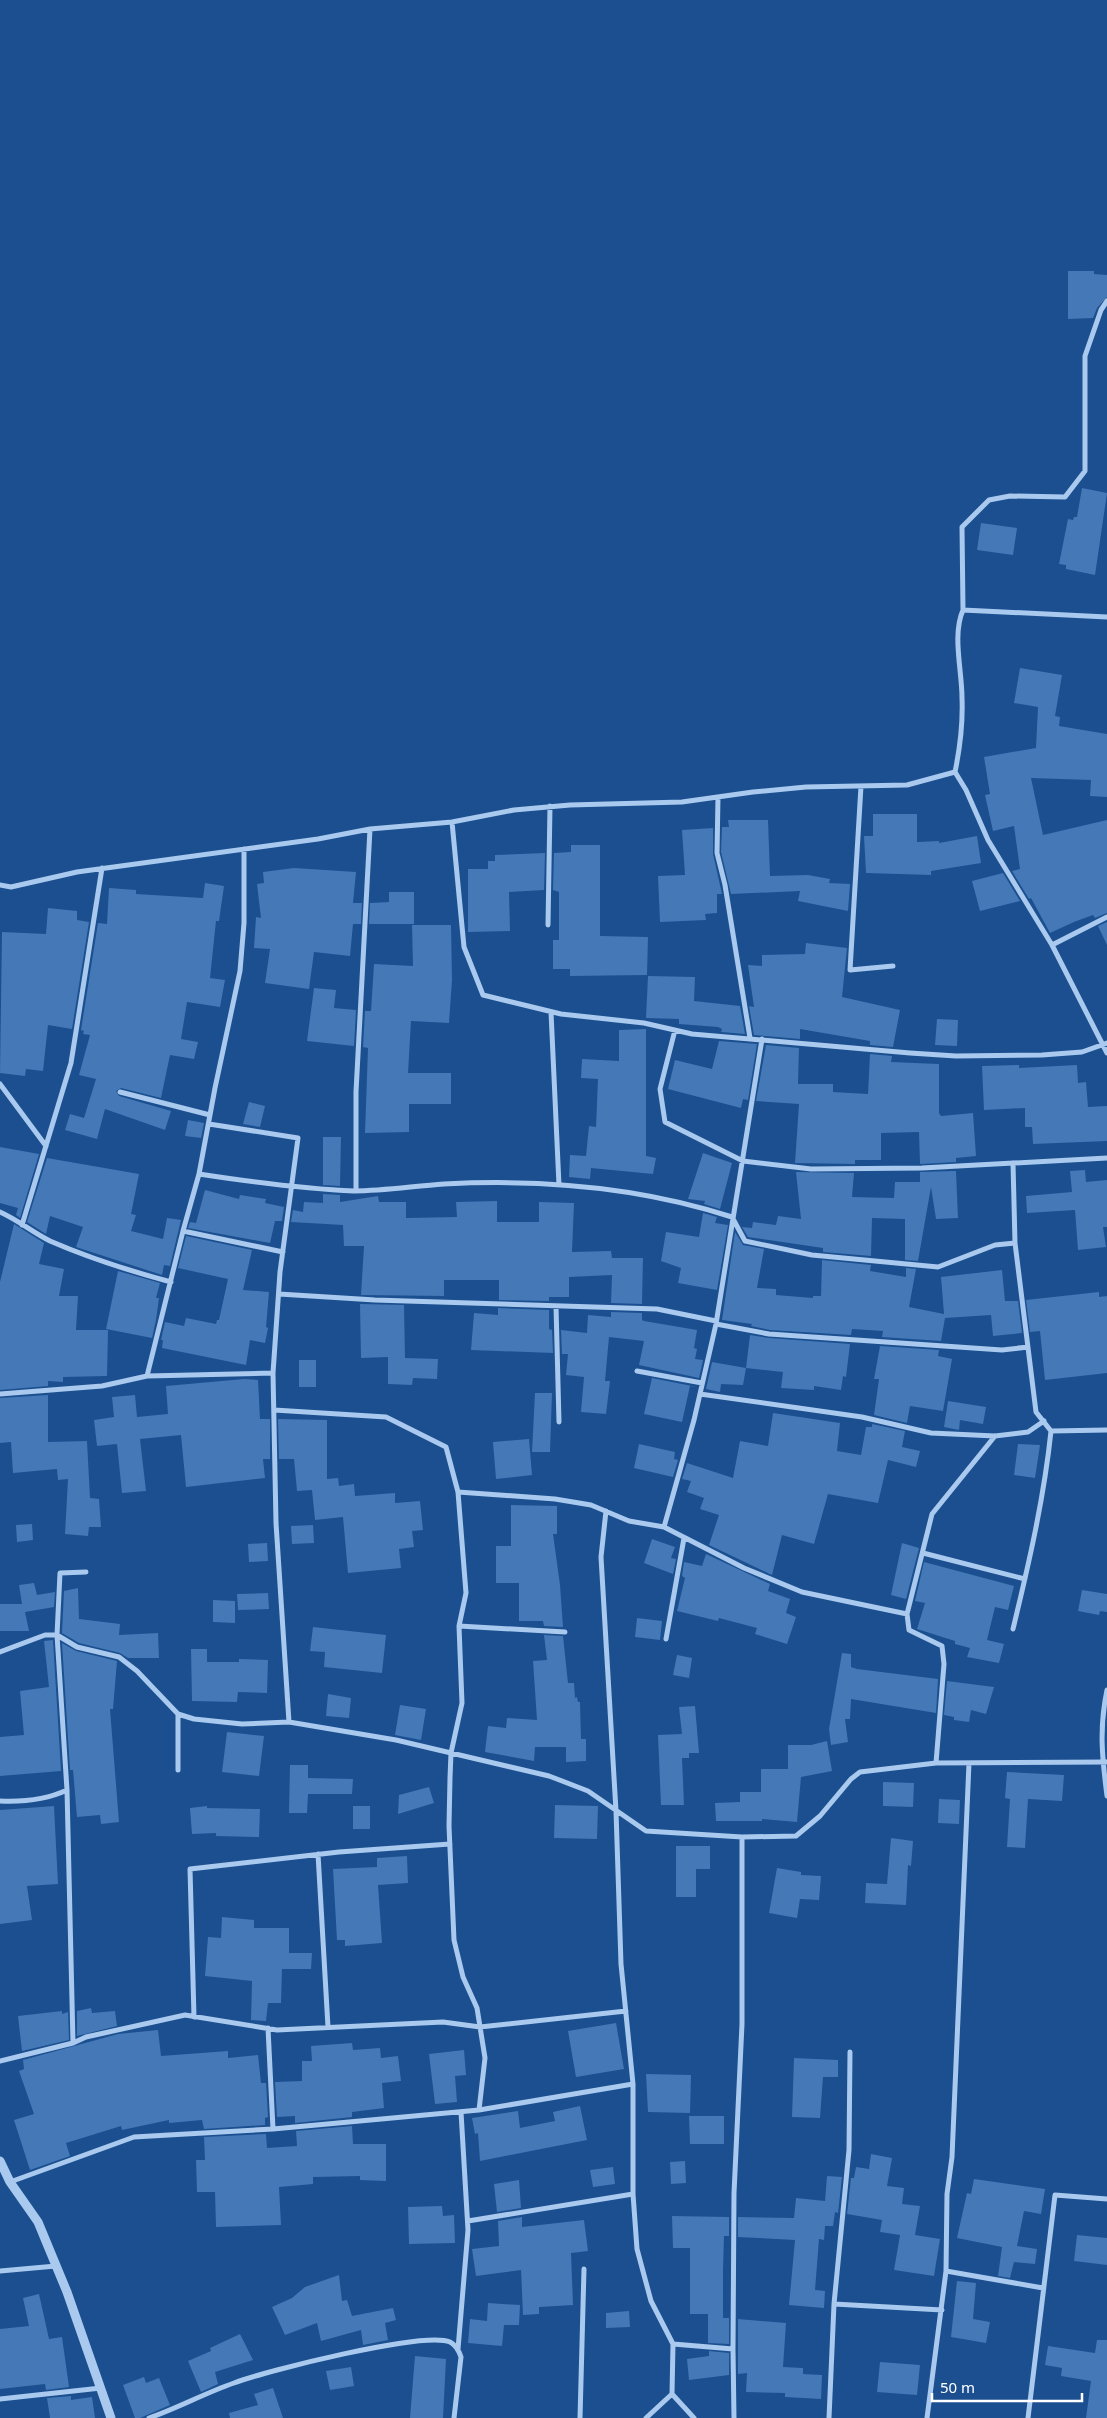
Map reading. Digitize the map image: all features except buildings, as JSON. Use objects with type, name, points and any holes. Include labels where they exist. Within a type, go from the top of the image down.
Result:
[{"type":"street","points":[[1107,300],[1101,310],[1085,356],[1085,471],[1065,496],[1010,496],[988,500],[962,527],[963,610],[958,622],[962,699],[960,744],[955,772],[966,790],[988,840],[1052,946],[1105,1044],[1107,1054]]},
{"type":"street","points":[[963,610],[1107,617]]},
{"type":"street","points":[[0,886],[11,886],[102,868],[318,839],[370,829],[452,822],[514,810],[550,806],[682,802],[806,787],[907,785],[955,772]]},
{"type":"street","points":[[862,786],[850,970],[893,966]]},
{"type":"street","points":[[718,797],[718,853],[750,1038]]},
{"type":"street","points":[[548,925],[550,806]]},
{"type":"street","points":[[452,822],[464,947],[483,995],[551,1012],[644,1023],[692,1034],[956,1056],[1042,1055],[1082,1052],[1105,1044]]},
{"type":"street","points":[[356,1191],[356,1092],[370,829]]},
{"type":"street","points":[[147,1376],[183,1231],[200,1174],[210,1115],[240,971],[244,924],[244,849]]},
{"type":"street","points":[[22,1225],[71,1063],[102,868]]},
{"type":"street","points":[[1052,946],[1107,918]]},
{"type":"street","points":[[551,1012],[559,1184]]},
{"type":"street","points":[[674,1030],[660,1089],[665,1122],[743,1161],[811,1170],[922,1168],[1107,1158]]},
{"type":"street","points":[[664,1527],[700,1394],[716,1322],[762,1039]]},
{"type":"street","points":[[0,1084],[46,1146]]},
{"type":"street","points":[[120,1092],[210,1115]]},
{"type":"street","points":[[209,1124],[298,1138],[283,1252],[273,1373],[276,1523],[289,1722]]},
{"type":"street","points":[[1013,1163],[1015,1243],[1036,1412],[1051,1431],[1047,1471],[1013,1628]]},
{"type":"street","points":[[200,1174],[290,1188],[356,1191],[446,1184],[559,1184],[663,1198],[732,1217],[745,1241],[812,1255],[864,1262],[938,1267],[995,1245],[1015,1243]]},
{"type":"street","points":[[0,1212],[17,1219],[22,1225],[49,1240],[109,1263],[171,1282]]},
{"type":"street","points":[[183,1231],[283,1252]]},
{"type":"street","points":[[279,1294],[374,1300],[657,1309],[779,1335],[1002,1350],[1028,1346]]},
{"type":"street","points":[[556,1306],[558,1422]]},
{"type":"street","points":[[637,1371],[702,1384]]},
{"type":"street","points":[[0,1394],[102,1386],[147,1376],[273,1373]]},
{"type":"street","points":[[700,1394],[862,1417],[932,1433],[995,1436],[1028,1432],[1044,1421]]},
{"type":"street","points":[[274,1410],[386,1417],[446,1447],[458,1492],[466,1593],[459,1626],[462,1703],[451,1753],[450,1844],[454,1940],[463,1977],[477,2008],[485,2058],[479,2110]]},
{"type":"street","points":[[1051,1431],[1107,1430]]},
{"type":"street","points":[[936,1763],[944,1664],[942,1646],[909,1630],[907,1614],[932,1514],[995,1436]]},
{"type":"street","points":[[458,1492],[555,1499],[591,1505],[629,1521],[664,1527],[744,1568],[802,1592],[907,1614]]},
{"type":"street","points":[[606,1511],[601,1557],[616,1811],[621,1964],[633,2084],[634,2194],[637,2249],[651,2301],[673,2344],[672,2394],[694,2418]]},
{"type":"street","points":[[666,1638],[684,1538]]},
{"type":"street","points":[[922,1553],[1025,1579]]},
{"type":"street","points":[[73,2043],[67,1790],[57,1635],[60,1573],[86,1572]]},
{"type":"street","points":[[459,1626],[566,1632]]},
{"type":"street","points":[[0,1652],[45,1635],[57,1635],[77,1647],[119,1657],[137,1671],[178,1714],[194,1719],[242,1724],[289,1722],[406,1742],[550,1776],[588,1791],[646,1831],[742,1837],[796,1836],[820,1816],[851,1779],[860,1772],[936,1763],[1066,1764],[1105,1762]]},
{"type":"street","points":[[1107,1690],[1101,1719],[1107,1796]]},
{"type":"street","points":[[178,1714],[178,1770]]},
{"type":"street","points":[[927,2418],[946,2272],[947,2194],[952,2157],[970,1763]]},
{"type":"street","points":[[0,1801],[15,1802],[54,1796],[67,1790]]},
{"type":"street","points":[[734,2418],[734,2193],[742,2024],[742,1837]]},
{"type":"street","points":[[194,2017],[190,1869],[318,1854],[450,1844]]},
{"type":"street","points":[[318,1854],[328,2028]]},
{"type":"street","points":[[0,2061],[73,2043],[86,2037],[184,2015],[278,2030],[443,2022],[480,2027],[626,2011]]},
{"type":"street","points":[[268,2028],[273,2129]]},
{"type":"street","points":[[829,2418],[834,2304],[849,2150],[850,2052]]},
{"type":"street","points":[[10,2182],[134,2138],[273,2129],[461,2112],[633,2084]]},
{"type":"street","points":[[454,2418],[461,2357],[458,2349],[468,2221],[461,2112]]},
{"type":"street","points":[[0,2161],[10,2182],[38,2222],[102,2388],[111,2418]]},
{"type":"street","points":[[468,2221],[634,2194]]},
{"type":"street","points":[[1028,2418],[1055,2194],[1107,2199]]},
{"type":"street","points":[[0,2271],[56,2266]]},
{"type":"street","points":[[580,2418],[584,2269]]},
{"type":"street","points":[[946,2272],[1043,2288]]},
{"type":"street","points":[[834,2304],[942,2310]]},
{"type":"street","points":[[149,2418],[235,2382],[319,2359],[391,2344],[440,2340],[450,2342],[458,2349]]},
{"type":"street","points":[[673,2344],[733,2349]]},
{"type":"street","points":[[0,2399],[102,2388]]},
{"type":"street","points":[[646,2418],[672,2394]]}]
